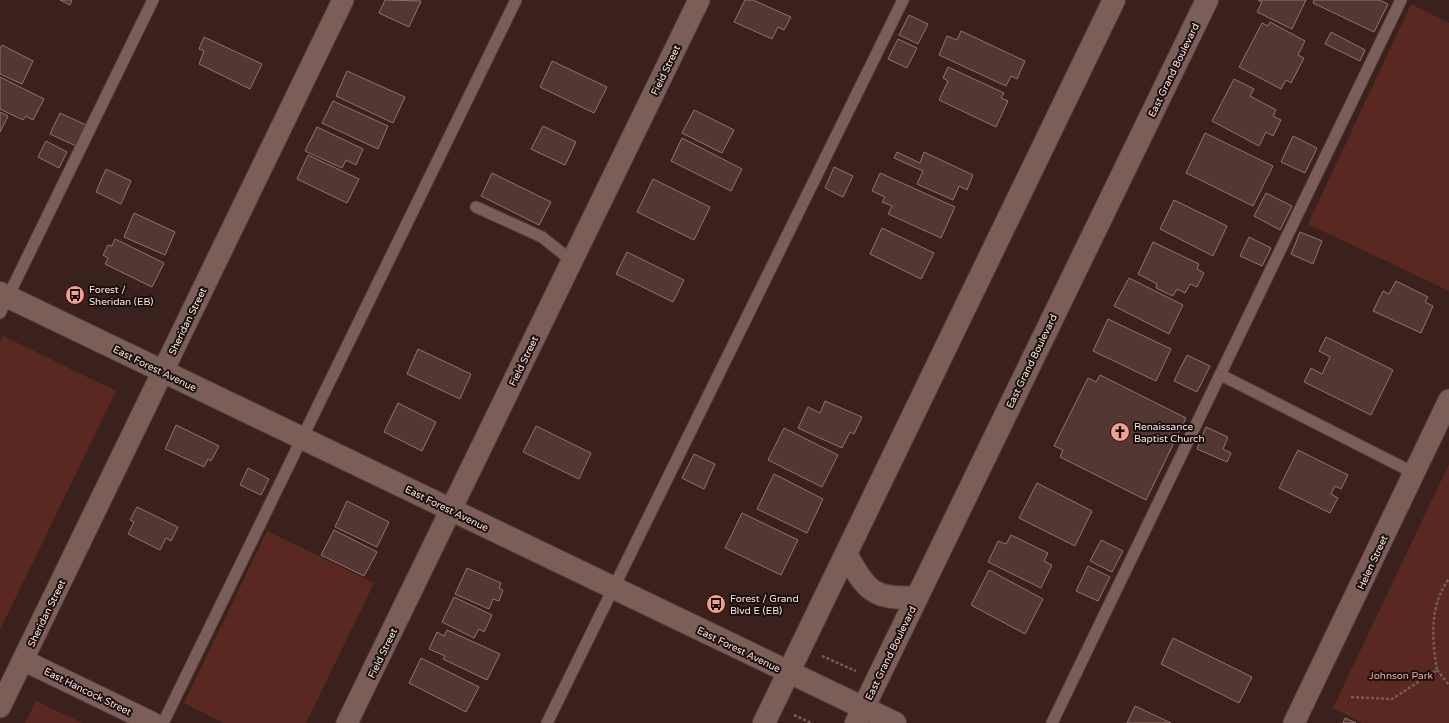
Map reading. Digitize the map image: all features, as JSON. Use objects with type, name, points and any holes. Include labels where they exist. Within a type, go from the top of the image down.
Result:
[{"type":"main road","points":[[764,723],[1114,0]]},
{"type":"main road","name":"East Grand Boulevard","points":[[860,715],[1207,0]]},
{"type":"main road","name":"East Forest Avenue","points":[[3,301],[162,371],[302,438],[788,673],[860,715],[895,723]]},
{"type":"main road","points":[[846,554],[860,579],[876,594],[896,598],[917,597]]},
{"type":"street","name":"Sheridan Street","points":[[0,707],[343,0]]},
{"type":"street","name":"Field Street","points":[[347,723],[699,0]]},
{"type":"street","name":"Helen Street","points":[[1294,723],[1449,400]]},
{"type":"street","name":"East Hancock Street","points":[[23,660],[154,723]]},
{"type":"lane","points":[[3,301],[153,0]]},
{"type":"lane","points":[[163,723],[516,0]]},
{"type":"lane","points":[[547,723],[903,0]]},
{"type":"lane","points":[[1052,723],[1402,0]]},
{"type":"lane","points":[[476,207],[542,237],[572,261]]},
{"type":"lane","points":[[1220,375],[1414,473]]},
{"type":"path","points":[[1449,579],[1445,585],[1435,613],[1432,643],[1437,670],[1449,685]]},
{"type":"path","points":[[819,655],[862,673]]},
{"type":"path","points":[[1351,697],[1392,699],[1437,670]]},
{"type":"path","points":[[788,712],[811,723]]},
{"type":"green space","points":[[1411,4],[1449,23],[1449,291],[1308,224]]},
{"type":"green space","points":[[3,336],[116,391],[0,630],[0,342]]},
{"type":"green space","name":"Johnson Park","points":[[1449,464],[1449,723],[1362,723],[1333,708]]},
{"type":"green space","points":[[267,531],[374,583],[306,723],[224,723],[184,703]]},
{"type":"green space","points":[[36,701],[82,723],[25,723]]},
{"type":"building","points":[[60,0],[72,0],[70,5]]},
{"type":"building","points":[[385,0],[421,1],[409,27],[379,13]]},
{"type":"building","points":[[745,0],[753,0],[791,17],[784,30],[778,27],[772,39],[734,22]]},
{"type":"building","points":[[1258,0],[1306,0],[1292,29],[1257,12],[1262,2]]},
{"type":"building","points":[[1314,0],[1379,0],[1388,4],[1374,32],[1313,3]]},
{"type":"building","points":[[909,15],[928,24],[918,44],[899,35]]},
{"type":"building","points":[[1270,22],[1305,41],[1298,55],[1304,58],[1291,83],[1286,80],[1281,89],[1239,67],[1262,23],[1268,26]]},
{"type":"building","points":[[961,31],[1025,61],[1017,79],[1011,76],[1006,86],[939,55],[947,36],[957,40]]},
{"type":"building","points":[[1331,32],[1365,50],[1360,61],[1325,44]]},
{"type":"building","points":[[204,37],[262,64],[250,89],[199,64],[204,51],[199,49]]},
{"type":"building","points":[[898,39],[917,48],[907,68],[888,59]]},
{"type":"building","points":[[2,45],[33,61],[22,84],[0,74],[0,48]]},
{"type":"building","points":[[552,61],[607,87],[594,113],[540,87]]},
{"type":"building","points":[[948,67],[1004,93],[1001,98],[1008,101],[996,127],[939,100],[948,81],[943,78]]},
{"type":"building","points":[[347,71],[405,97],[393,123],[336,96]]},
{"type":"building","points":[[0,77],[44,99],[33,120],[26,116],[23,120],[0,109]]},
{"type":"building","points":[[1234,79],[1254,89],[1250,96],[1276,110],[1273,116],[1281,120],[1273,136],[1266,132],[1259,146],[1212,121]]},
{"type":"building","points":[[333,101],[388,126],[378,149],[322,123]]},
{"type":"building","points":[[694,110],[734,130],[722,153],[682,133]]},
{"type":"building","points":[[0,112],[8,116],[0,132]]},
{"type":"building","points":[[60,113],[86,125],[76,146],[50,134]]},
{"type":"building","points":[[543,126],[576,142],[565,165],[531,149]]},
{"type":"building","points":[[317,127],[363,149],[356,165],[346,160],[342,168],[305,151]]},
{"type":"building","points":[[1205,133],[1273,166],[1253,206],[1186,173]]},
{"type":"building","points":[[1293,136],[1317,148],[1305,173],[1281,162]]},
{"type":"building","points":[[682,138],[742,169],[731,191],[671,161]]},
{"type":"building","points":[[46,141],[67,152],[59,168],[38,157]]},
{"type":"building","points":[[897,152],[920,163],[924,152],[973,175],[967,190],[959,186],[953,200],[917,184],[923,171],[894,158]]},
{"type":"building","points":[[308,155],[359,179],[347,203],[297,179]]},
{"type":"building","points":[[834,167],[853,176],[843,197],[825,188]]},
{"type":"building","points":[[106,169],[131,181],[121,204],[96,192]]},
{"type":"building","points":[[492,173],[551,202],[539,225],[481,196]]},
{"type":"building","points":[[880,173],[955,207],[941,238],[888,214],[892,206],[882,202],[885,197],[872,191]]},
{"type":"building","points":[[653,179],[710,207],[694,240],[637,212]]},
{"type":"building","points":[[1266,193],[1292,206],[1280,230],[1254,216]]},
{"type":"building","points":[[1174,200],[1227,226],[1213,256],[1160,229]]},
{"type":"building","points":[[134,213],[175,232],[165,255],[124,237]]},
{"type":"building","points":[[882,228],[934,253],[921,279],[870,254]]},
{"type":"building","points":[[1300,232],[1322,241],[1313,264],[1291,254]]},
{"type":"building","points":[[1249,237],[1271,248],[1262,266],[1240,256]]},
{"type":"building","points":[[115,239],[164,263],[152,287],[105,264],[108,258],[103,255],[108,245],[112,246]]},
{"type":"building","points":[[1153,242],[1199,264],[1197,269],[1204,273],[1197,287],[1190,284],[1185,293],[1177,289],[1173,296],[1156,288],[1157,284],[1138,274]]},
{"type":"building","points":[[627,252],[684,280],[673,302],[616,274]]},
{"type":"building","points":[[1129,278],[1183,305],[1169,334],[1114,306]]},
{"type":"building","points":[[1396,281],[1428,297],[1425,302],[1433,306],[1421,333],[1373,311],[1383,291],[1389,294]]},
{"type":"building","points":[[1108,319],[1171,349],[1156,381],[1093,351]]},
{"type":"building","points":[[1326,337],[1393,370],[1371,415],[1304,382],[1311,368],[1322,374],[1330,357],[1319,351]]},
{"type":"building","points":[[418,349],[471,374],[460,399],[407,374]]},
{"type":"building","points":[[1187,355],[1210,366],[1197,392],[1174,381]]},
{"type":"building","name":"Renaissance Baptist Church","points":[[1100,375],[1186,418],[1146,500],[1060,457],[1063,450],[1054,446],[1088,378],[1096,382]]},
{"type":"building","points":[[825,401],[862,417],[854,434],[850,432],[842,448],[798,428],[808,407],[820,413]]},
{"type":"building","points":[[398,403],[436,422],[422,451],[384,432]]},
{"type":"building","points":[[176,425],[219,446],[211,461],[208,459],[204,467],[165,449]]},
{"type":"building","points":[[536,426],[591,453],[579,479],[523,452]]},
{"type":"building","points":[[1206,427],[1228,437],[1223,449],[1231,453],[1227,462],[1197,449]]},
{"type":"building","points":[[784,428],[838,455],[822,487],[768,460]]},
{"type":"building","points":[[1298,450],[1348,475],[1341,489],[1335,486],[1331,494],[1338,498],[1330,513],[1279,488]]},
{"type":"building","points":[[694,454],[715,464],[704,489],[682,478]]},
{"type":"building","points":[[248,468],[269,479],[261,495],[240,485]]},
{"type":"building","points":[[774,474],[823,499],[807,533],[757,509]]},
{"type":"building","points":[[1037,483],[1092,511],[1075,546],[1019,518]]},
{"type":"building","points":[[347,501],[389,522],[377,547],[335,527]]},
{"type":"building","points":[[137,507],[178,527],[171,541],[166,538],[160,550],[128,534],[134,522],[130,520]]},
{"type":"building","points":[[742,513],[798,540],[781,575],[725,548]]},
{"type":"building","points":[[334,530],[377,552],[364,576],[321,555]]},
{"type":"building","points":[[1011,535],[1048,553],[1044,561],[1052,565],[1041,588],[988,562],[998,541],[1006,544]]},
{"type":"building","points":[[1101,540],[1123,551],[1112,572],[1090,561]]},
{"type":"building","points":[[1088,566],[1110,577],[1098,601],[1076,591]]},
{"type":"building","points":[[467,568],[501,583],[499,588],[503,590],[499,601],[493,599],[489,609],[455,594]]},
{"type":"building","points":[[989,570],[1043,599],[1025,634],[971,605]]},
{"type":"building","points":[[454,597],[492,615],[484,632],[479,629],[474,638],[442,622]]},
{"type":"building","points":[[447,630],[500,654],[487,680],[443,659],[445,656],[429,649],[437,632],[444,636]]},
{"type":"building","points":[[1173,638],[1252,677],[1239,703],[1161,664]]},
{"type":"building","points":[[421,658],[479,687],[466,712],[409,683]]},
{"type":"building","points":[[1135,706],[1171,723],[1127,723]]},
{"type":"building","points":[[1345,718],[1356,723],[1343,723]]},
{"type":"place","name":"Forest / Sheridan (EB)","points":[[75,295]]},
{"type":"place","name":"Renaissance Baptist Church","points":[[1120,432]]},
{"type":"place","name":"Forest / Grand Blvd E (EB)","points":[[716,604]]}]
